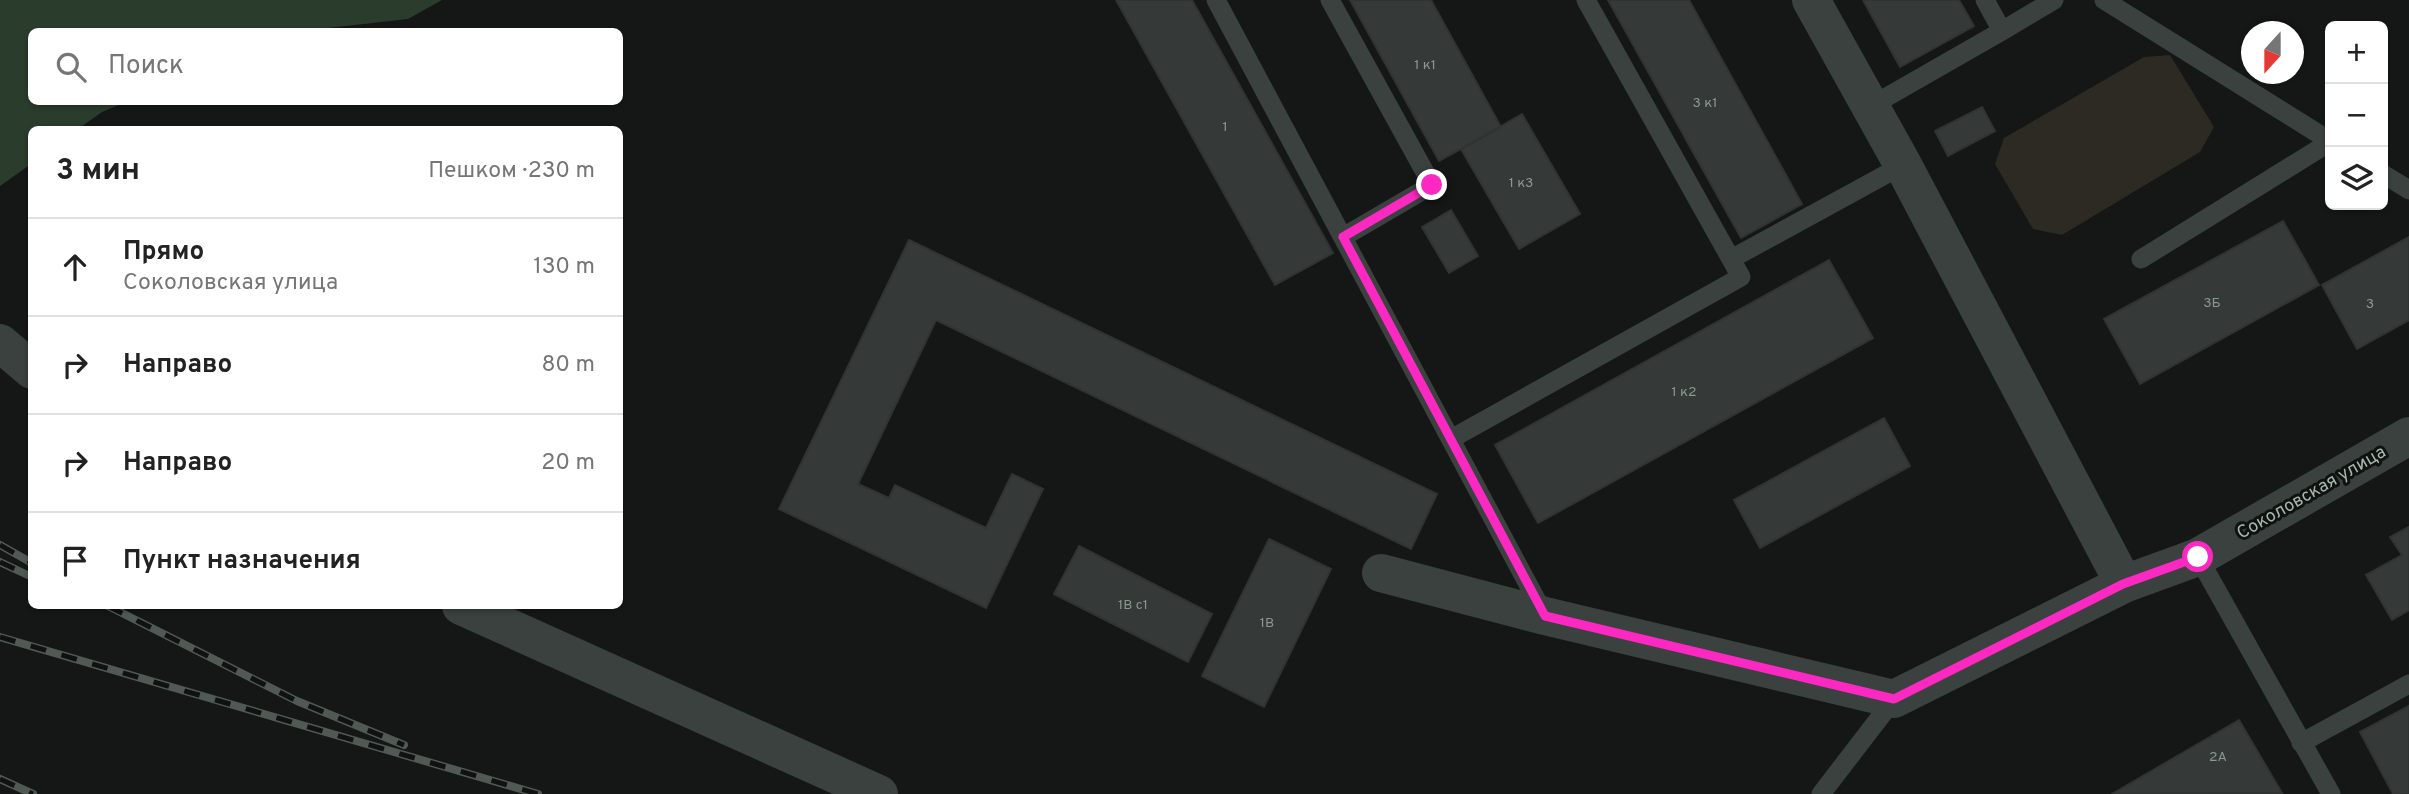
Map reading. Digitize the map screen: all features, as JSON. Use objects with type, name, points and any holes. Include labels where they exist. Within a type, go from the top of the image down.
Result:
[{"type":"street","points":[[1811,0],[1903,165],[2123,584]]},
{"type":"street","points":[[0,344],[28,367]]},
{"type":"street","name":"Соколовская улица","points":[[1894,699],[2123,584],[2198,557],[2409,436]]},
{"type":"street","points":[[1381,573],[1545,616],[1894,699]]},
{"type":"street","points":[[468,609],[879,794]]},
{"type":"lane","points":[[1216,0],[1545,616]]},
{"type":"lane","points":[[1331,0],[1432,185],[1343,237]]},
{"type":"lane","points":[[1451,439],[1741,277],[1586,0]]},
{"type":"lane","points":[[1985,0],[2002,31]]},
{"type":"lane","points":[[1871,106],[2054,0]]},
{"type":"lane","points":[[2104,0],[2325,139]]},
{"type":"lane","points":[[2141,259],[2325,145]]},
{"type":"lane","points":[[1731,259],[1903,165]]},
{"type":"lane","points":[[2388,177],[2409,190]]},
{"type":"lane","points":[[2198,557],[2331,794]]},
{"type":"lane","points":[[2301,743],[2409,684]]},
{"type":"lane","points":[[1821,794],[1894,699]]},
{"type":"shaded area","points":[[0,0],[442,0],[408,19],[328,28],[28,28],[28,105],[119,105],[102,112],[82,126],[28,126],[28,166],[0,186]]},
{"type":"shaded area","points":[[2170,55],[2214,127],[2200,152],[2062,235],[2033,229],[1995,164],[2004,138],[2144,57]]},
{"type":"building","points":[[1116,0],[1192,0],[1333,253],[1275,285]]},
{"type":"building","points":[[1350,0],[1431,0],[1501,127],[1439,161]]},
{"type":"building","points":[[1608,0],[1689,0],[1802,204],[1741,238]]},
{"type":"building","points":[[1863,0],[1959,0],[1974,26],[1900,67]]},
{"type":"building","points":[[1982,107],[1995,131],[1948,156],[1935,131]]},
{"type":"building","points":[[1522,114],[1580,214],[1519,249],[1461,149]]},
{"type":"building","points":[[1451,210],[1478,256],[1449,273],[1422,227]]},
{"type":"building","points":[[2283,221],[2319,285],[2140,384],[2104,319]]},
{"type":"building","points":[[2409,237],[2409,320],[2357,349],[2322,285]]},
{"type":"building","points":[[909,240],[1437,494],[1411,549],[936,320],[858,484],[889,498],[895,485],[986,528],[1012,474],[1043,489],[986,608],[779,509]]},
{"type":"building","points":[[1829,260],[1873,338],[1538,523],[1495,445]]},
{"type":"building","points":[[1884,418],[1910,466],[1760,548],[1734,500]]},
{"type":"building","points":[[2409,527],[2409,610],[2392,620],[2366,575],[2402,555],[2390,537]]},
{"type":"building","points":[[1269,539],[1331,569],[1264,707],[1202,676]]},
{"type":"building","points":[[1079,546],[1212,614],[1188,662],[1054,594]]},
{"type":"building","points":[[2409,706],[2409,794],[2393,794],[2360,732]]},
{"type":"building","points":[[2239,720],[2282,793],[2112,794]]},
{"type":"railway","points":[[0,545],[28,561]]},
{"type":"railway","points":[[0,562],[28,575]]},
{"type":"railway","points":[[114,609],[297,701],[404,745]]},
{"type":"railway","points":[[0,637],[538,794]]},
{"type":"railway","points":[[0,779],[33,794]]},
{"type":"route","points":[[1432,185],[1343,237],[1545,616],[1894,699],[2123,584],[2198,557]]}]
